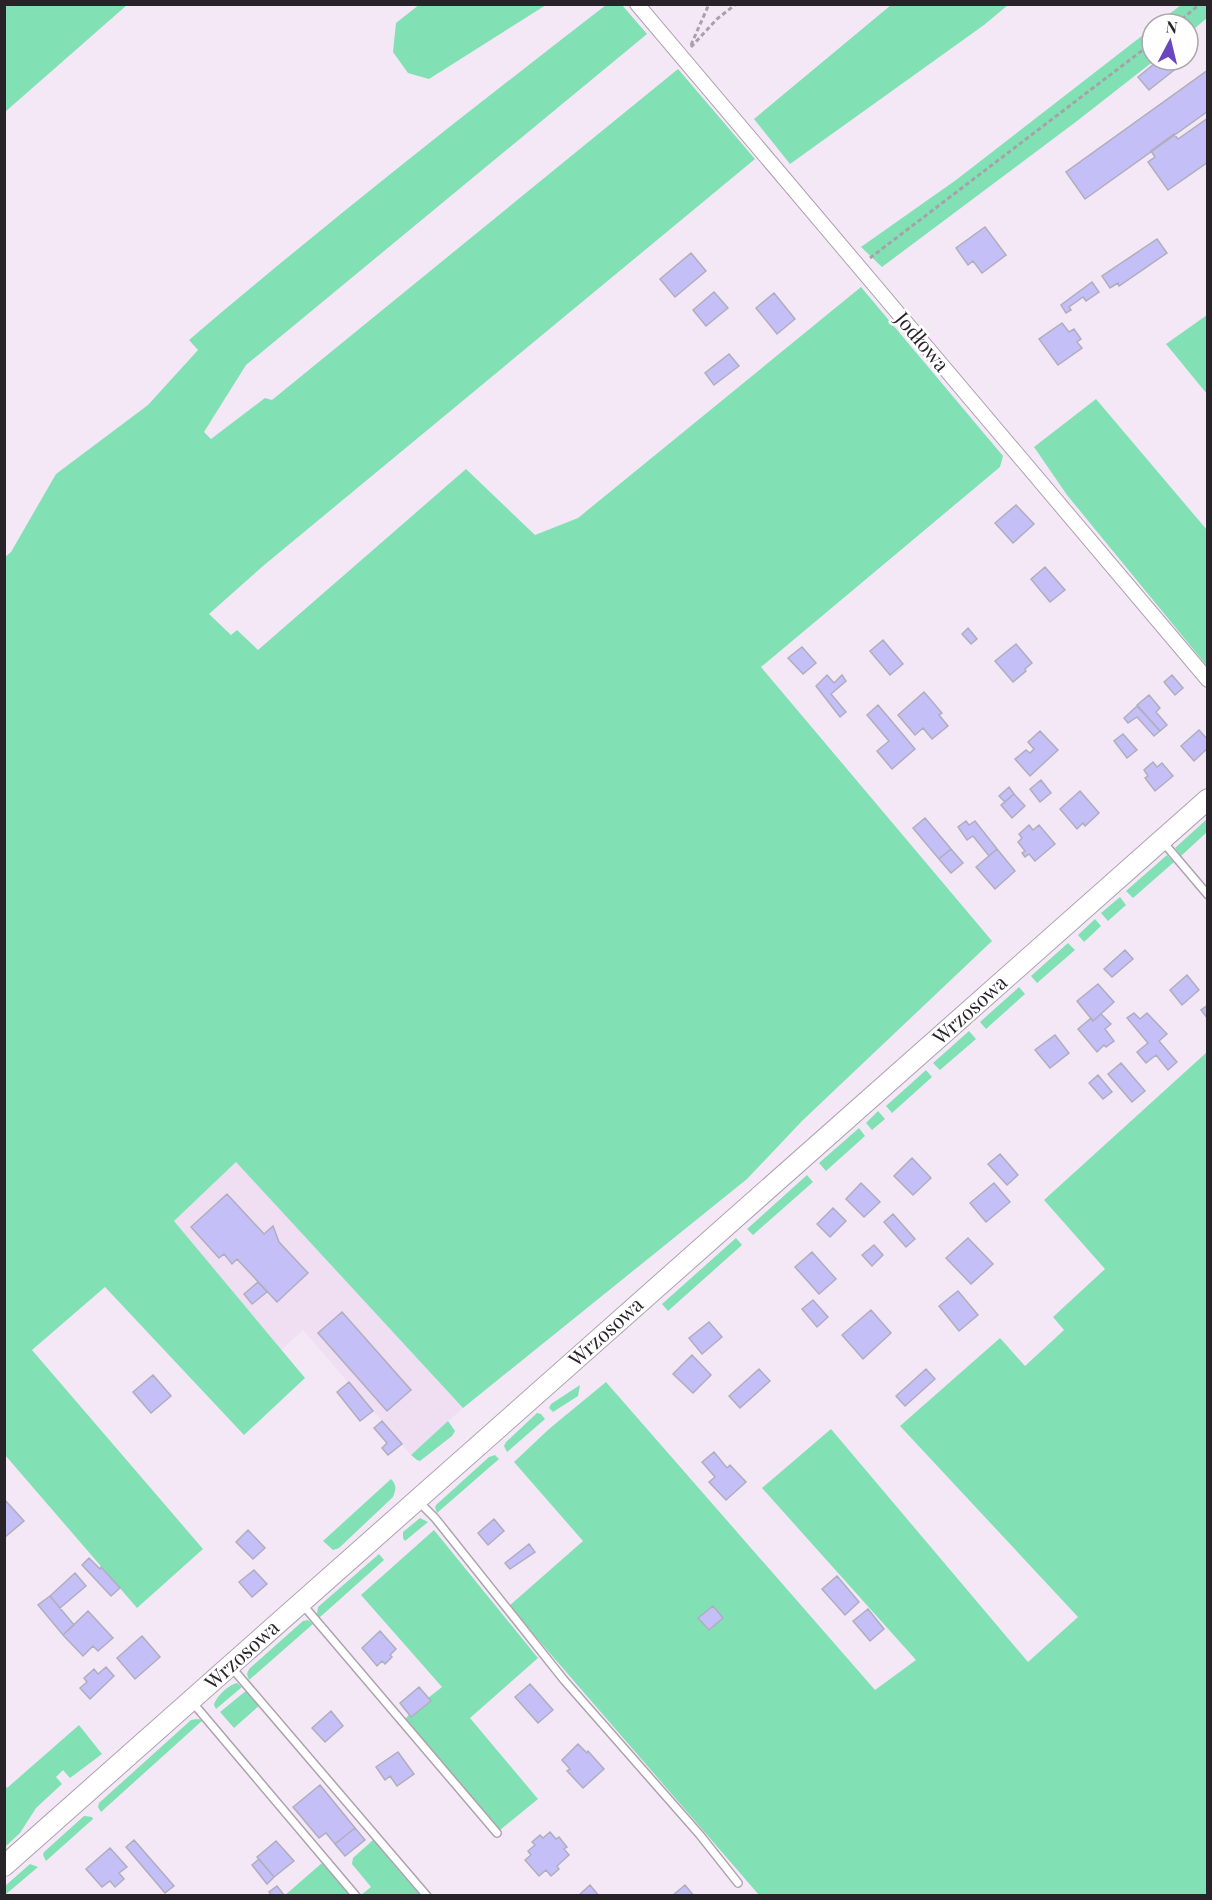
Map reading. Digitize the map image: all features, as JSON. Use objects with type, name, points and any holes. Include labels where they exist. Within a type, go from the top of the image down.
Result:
[{"type":"main road","name":"Wrzosowa","points":[[4,1866],[1208,799]]},
{"type":"street","name":"Jodłowa","points":[[637,4],[1208,680]]},
{"type":"lane","points":[[1161,840],[1208,895]]},
{"type":"lane","points":[[417,1500],[435,1518],[564,1680],[700,1835],[738,1883]]},
{"type":"lane","points":[[301,1603],[497,1833]]},
{"type":"lane","points":[[230,1666],[427,1896]]},
{"type":"lane","points":[[191,1700],[356,1896]]},
{"type":"path","points":[[709,4],[688,51],[717,19],[736,4]]},
{"type":"path","points":[[859,267],[1140,52]]},
{"type":"shaded area","points":[[236,1162],[463,1408],[411,1455],[303,1330],[280,1351],[174,1221]]},
{"type":"green space","points":[[5,4],[127,4],[127,5],[5,112]]},
{"type":"green space","points":[[420,4],[546,5],[429,79],[408,73],[393,52],[396,23]]},
{"type":"green space","points":[[606,5],[622,5],[647,34],[246,365],[204,432],[211,439],[265,398],[272,400],[678,69],[755,159],[263,566],[209,614],[231,635],[237,630],[258,650],[466,469],[535,535],[578,518],[861,287],[1003,456],[1000,467],[761,667],[992,941],[802,1121],[747,1179],[463,1408],[236,1162],[174,1221],[305,1378],[244,1435],[105,1287],[32,1350],[203,1549],[137,1608],[5,1455],[4,558],[11,552],[56,474],[148,405],[198,350],[189,340],[396,170]]},
{"type":"green space","points":[[891,5],[1008,5],[984,25],[790,164],[754,119]]},
{"type":"green space","points":[[1181,5],[1207,5],[1207,18],[1200,24],[1200,12],[1172,12]]},
{"type":"green space","points":[[1140,37],[1140,72],[1077,121],[882,267],[861,247],[956,180]]},
{"type":"green space","points":[[1207,315],[1207,394],[1166,344]]},
{"type":"green space","points":[[1096,399],[1207,530],[1207,666],[1067,495],[1034,447]]},
{"type":"green space","points":[[1207,819],[1207,832],[1181,856],[1175,848]]},
{"type":"green space","points":[[1167,855],[1174,862],[1133,898],[1126,891]]},
{"type":"green space","points":[[1120,897],[1126,905],[1108,921],[1101,913]]},
{"type":"green space","points":[[1095,919],[1101,926],[1084,942],[1078,935]]},
{"type":"green space","points":[[1068,943],[1075,950],[1037,983],[1031,976]]},
{"type":"green space","points":[[1019,987],[1025,994],[986,1029],[980,1022]]},
{"type":"green space","points":[[969,1031],[976,1039],[940,1070],[933,1063]]},
{"type":"green space","points":[[1207,1052],[1207,1895],[759,1895],[509,1606],[583,1541],[514,1462],[549,1429],[606,1382],[875,1690],[916,1660],[762,1488],[831,1429],[1028,1662],[1078,1617],[900,1426],[1000,1338],[1025,1366],[1064,1330],[1053,1317],[1105,1269],[1044,1200]]},
{"type":"green space","points":[[926,1070],[932,1077],[892,1113],[886,1106]]},
{"type":"green space","points":[[878,1111],[885,1119],[872,1130],[866,1123]]},
{"type":"green space","points":[[859,1128],[865,1136],[826,1171],[819,1163]]},
{"type":"green space","points":[[807,1175],[813,1182],[753,1235],[747,1229]]},
{"type":"green space","points":[[736,1238],[742,1245],[668,1311],[662,1304]]},
{"type":"green space","points":[[580,1385],[578,1396],[553,1412],[549,1408],[551,1404]]},
{"type":"green space","points":[[537,1413],[545,1419],[507,1452],[504,1446],[506,1442]]},
{"type":"green space","points":[[448,1421],[455,1431],[452,1436],[420,1461],[411,1455]]},
{"type":"green space","points":[[495,1455],[499,1459],[437,1513],[436,1505],[489,1457]]},
{"type":"green space","points":[[391,1479],[395,1488],[393,1497],[339,1548],[333,1550],[323,1541]]},
{"type":"green space","points":[[420,1518],[428,1522],[405,1541],[403,1532]]},
{"type":"green space","points":[[434,1530],[538,1658],[470,1718],[538,1799],[500,1830],[405,1719],[430,1702],[428,1698],[442,1687],[361,1595]]},
{"type":"green space","points":[[379,1554],[384,1560],[319,1618],[318,1607]]},
{"type":"green space","points":[[308,1620],[313,1624],[249,1680],[247,1674],[249,1669],[303,1621]]},
{"type":"green space","points":[[237,1683],[242,1687],[216,1709],[214,1705],[220,1695]]},
{"type":"green space","points":[[247,1690],[260,1705],[234,1728],[220,1712]]},
{"type":"green space","points":[[191,1720],[203,1720],[101,1812],[98,1807],[99,1803]]},
{"type":"green space","points":[[79,1725],[102,1754],[70,1778],[63,1770],[56,1777],[62,1784],[36,1808],[20,1833],[5,1847],[5,1785],[7,1788]]},
{"type":"green space","points":[[84,1816],[93,1819],[46,1861],[44,1852]]},
{"type":"green space","points":[[373,1840],[420,1895],[361,1895],[371,1887],[352,1864],[353,1858]]},
{"type":"green space","points":[[322,1863],[351,1895],[284,1896]]},
{"type":"green space","points":[[30,1864],[38,1867],[5,1895],[5,1886]]},
{"type":"building","points":[[1208,70],[1208,111],[1085,199],[1066,172]]},
{"type":"building","points":[[1144,72],[1172,72],[1149,90],[1138,77]]},
{"type":"building","points":[[1208,118],[1208,162],[1168,190],[1148,162],[1155,157],[1151,151],[1174,134],[1178,139]]},
{"type":"building","points":[[985,227],[1006,255],[982,273],[973,261],[968,265],[956,248]]},
{"type":"building","points":[[1157,239],[1167,253],[1119,286],[1118,283],[1110,288],[1102,276]]},
{"type":"building","points":[[691,253],[706,271],[675,297],[660,279]]},
{"type":"building","points":[[1092,282],[1099,292],[1086,301],[1083,297],[1069,307],[1071,310],[1066,313],[1061,305]]},
{"type":"building","points":[[714,292],[728,308],[706,326],[693,310]]},
{"type":"building","points":[[774,293],[795,319],[777,334],[756,308]]},
{"type":"building","points":[[1062,323],[1069,332],[1074,329],[1081,339],[1077,342],[1082,348],[1058,365],[1039,339]]},
{"type":"building","points":[[729,354],[739,366],[714,385],[705,373]]},
{"type":"building","points":[[1016,505],[1034,524],[1013,543],[995,523]]},
{"type":"building","points":[[1045,567],[1065,590],[1050,602],[1031,579]]},
{"type":"building","points":[[968,628],[977,639],[971,644],[962,634]]},
{"type":"building","points":[[883,640],[903,664],[890,675],[870,651]]},
{"type":"building","points":[[1016,644],[1032,663],[1013,682],[995,661]]},
{"type":"building","points":[[802,647],[816,663],[803,674],[788,658]]},
{"type":"building","points":[[827,675],[834,683],[842,675],[846,681],[831,694],[846,712],[840,717],[816,686]]},
{"type":"building","points":[[1172,675],[1183,688],[1175,695],[1164,682]]},
{"type":"building","points":[[924,692],[942,713],[939,715],[948,726],[932,739],[923,728],[915,735],[898,715]]},
{"type":"building","points":[[1149,695],[1160,708],[1156,712],[1167,725],[1160,731],[1137,705]]},
{"type":"building","points":[[878,705],[915,749],[892,769],[877,751],[889,741],[867,715]]},
{"type":"building","points":[[1137,706],[1160,731],[1154,736],[1137,717],[1128,723],[1124,718]]},
{"type":"building","points":[[1199,730],[1208,740],[1208,748],[1194,761],[1181,746]]},
{"type":"building","points":[[1040,731],[1058,750],[1030,776],[1015,759],[1026,750],[1030,753],[1034,749],[1028,742]]},
{"type":"building","points":[[1123,734],[1137,750],[1127,758],[1114,741]]},
{"type":"building","points":[[1153,762],[1157,767],[1162,763],[1173,776],[1155,791],[1145,778],[1148,776],[1144,770]]},
{"type":"building","points":[[1041,780],[1051,793],[1040,802],[1030,789]]},
{"type":"building","points":[[1009,787],[1014,794],[1005,802],[999,796]]},
{"type":"building","points":[[1080,791],[1099,813],[1085,826],[1083,823],[1077,829],[1060,809]]},
{"type":"building","points":[[1014,794],[1025,806],[1012,818],[1001,805]]},
{"type":"building","points":[[925,818],[951,849],[939,859],[913,828]]},
{"type":"building","points":[[966,821],[969,825],[975,821],[997,849],[989,856],[973,836],[967,840],[958,827]]},
{"type":"building","points":[[1029,825],[1033,830],[1039,825],[1055,844],[1035,861],[1029,854],[1025,857],[1022,853],[1025,851],[1018,842],[1022,838],[1019,834]]},
{"type":"building","points":[[951,849],[963,863],[951,873],[939,859]]},
{"type":"building","points":[[997,849],[1015,871],[995,889],[976,867]]},
{"type":"building","points":[[1125,950],[1133,959],[1112,977],[1104,969]]},
{"type":"building","points":[[1187,975],[1199,990],[1182,1005],[1170,990]]},
{"type":"building","points":[[1098,984],[1114,1002],[1093,1021],[1077,1001]]},
{"type":"building","points":[[1208,1005],[1208,1019],[1201,1010]]},
{"type":"building","points":[[1134,1013],[1140,1019],[1147,1013],[1167,1034],[1159,1041],[1177,1062],[1168,1070],[1156,1055],[1146,1063],[1137,1052],[1148,1043],[1127,1018]]},
{"type":"building","points":[[1101,1014],[1111,1024],[1105,1029],[1114,1041],[1106,1047],[1104,1045],[1097,1052],[1078,1029],[1091,1018],[1093,1021]]},
{"type":"building","points":[[1055,1035],[1069,1053],[1050,1068],[1035,1050]]},
{"type":"building","points":[[1121,1063],[1145,1091],[1132,1102],[1108,1074]]},
{"type":"building","points":[[1098,1075],[1112,1092],[1103,1099],[1089,1083]]},
{"type":"building","points":[[1000,1154],[1018,1175],[1007,1185],[988,1164]]},
{"type":"building","points":[[912,1158],[931,1178],[913,1195],[894,1176]]},
{"type":"building","points":[[861,1183],[880,1202],[864,1217],[846,1199]]},
{"type":"building","points":[[994,1183],[1010,1202],[986,1222],[970,1203]]},
{"type":"building","points":[[227,1194],[264,1234],[273,1226],[279,1242],[308,1273],[277,1302],[237,1259],[232,1264],[224,1254],[219,1258],[191,1227]]},
{"type":"building","points":[[833,1208],[846,1221],[830,1237],[817,1224]]},
{"type":"building","points":[[893,1214],[915,1239],[906,1247],[884,1222]]},
{"type":"building","points":[[968,1238],[993,1264],[971,1284],[946,1258]]},
{"type":"building","points":[[874,1245],[883,1255],[872,1266],[862,1255]]},
{"type":"building","points":[[812,1252],[836,1279],[819,1294],[795,1267]]},
{"type":"building","points":[[258,1282],[267,1292],[252,1304],[244,1294]]},
{"type":"building","points":[[958,1291],[978,1315],[959,1331],[939,1306]]},
{"type":"building","points":[[813,1300],[828,1317],[817,1327],[802,1309]]},
{"type":"building","points":[[871,1310],[891,1333],[863,1359],[842,1335]]},
{"type":"building","points":[[342,1312],[411,1390],[387,1411],[318,1333]]},
{"type":"building","points":[[709,1322],[722,1337],[702,1354],[689,1338]]},
{"type":"building","points":[[692,1355],[711,1375],[693,1393],[673,1374]]},
{"type":"building","points":[[759,1369],[770,1381],[740,1408],[729,1396]]},
{"type":"building","points":[[926,1369],[935,1379],[905,1406],[896,1396]]},
{"type":"building","points":[[153,1375],[171,1396],[151,1413],[133,1392]]},
{"type":"building","points":[[349,1382],[373,1411],[360,1421],[337,1392]]},
{"type":"building","points":[[382,1421],[402,1444],[388,1455],[382,1448],[387,1443],[374,1428]]},
{"type":"building","points":[[714,1452],[727,1468],[730,1465],[746,1482],[726,1500],[709,1482],[715,1477],[702,1462]]},
{"type":"building","points":[[4,1499],[24,1521],[4,1538]]},
{"type":"building","points":[[494,1519],[504,1531],[488,1545],[478,1533]]},
{"type":"building","points":[[248,1530],[265,1548],[253,1559],[236,1542]]},
{"type":"building","points":[[529,1544],[535,1552],[510,1569],[505,1563]]},
{"type":"building","points":[[89,1558],[100,1569],[101,1567],[120,1588],[111,1596],[82,1565]]},
{"type":"building","points":[[254,1570],[267,1584],[252,1597],[239,1582]]},
{"type":"building","points":[[75,1573],[86,1586],[60,1608],[50,1596]]},
{"type":"building","points":[[837,1576],[859,1602],[845,1615],[822,1589]]},
{"type":"building","points":[[50,1596],[74,1625],[63,1635],[38,1605]]},
{"type":"building","points":[[713,1606],[723,1618],[709,1630],[698,1618]]},
{"type":"building","points":[[868,1609],[884,1629],[870,1641],[853,1621]]},
{"type":"building","points":[[88,1611],[113,1638],[98,1651],[93,1646],[83,1656],[63,1635]]},
{"type":"building","points":[[380,1631],[396,1649],[385,1664],[382,1661],[377,1666],[362,1648]]},
{"type":"building","points":[[142,1636],[160,1657],[135,1679],[117,1658]]},
{"type":"building","points":[[106,1667],[114,1676],[90,1699],[80,1688],[87,1682],[84,1678],[94,1669],[98,1674]]},
{"type":"building","points":[[530,1684],[553,1710],[538,1723],[515,1697]]},
{"type":"building","points":[[419,1687],[431,1701],[411,1717],[400,1703]]},
{"type":"building","points":[[331,1711],[343,1726],[325,1742],[312,1728]]},
{"type":"building","points":[[578,1744],[587,1753],[588,1751],[604,1769],[583,1788],[567,1771],[570,1769],[562,1760]]},
{"type":"building","points":[[398,1752],[414,1774],[397,1786],[390,1776],[385,1780],[376,1767]]},
{"type":"building","points":[[320,1785],[355,1828],[335,1844],[326,1833],[319,1838],[293,1807]]},
{"type":"building","points":[[355,1828],[365,1840],[345,1856],[335,1844]]},
{"type":"building","points":[[550,1832],[556,1839],[559,1837],[567,1847],[564,1849],[569,1855],[557,1866],[559,1869],[551,1876],[546,1870],[539,1876],[525,1860],[531,1855],[528,1851],[535,1845],[532,1842],[540,1835],[543,1838]]},
{"type":"building","points":[[134,1840],[174,1886],[165,1893],[126,1847]]},
{"type":"building","points":[[276,1841],[294,1861],[274,1877],[257,1857]]},
{"type":"building","points":[[110,1848],[127,1867],[119,1873],[124,1879],[115,1887],[110,1881],[102,1887],[86,1869]]},
{"type":"building","points":[[259,1859],[274,1877],[267,1884],[252,1865]]},
{"type":"building","points":[[590,1885],[599,1896],[578,1896]]},
{"type":"building","points":[[685,1885],[694,1896],[672,1896]]},
{"type":"building","points":[[277,1886],[284,1896],[272,1896],[269,1892]]}]
